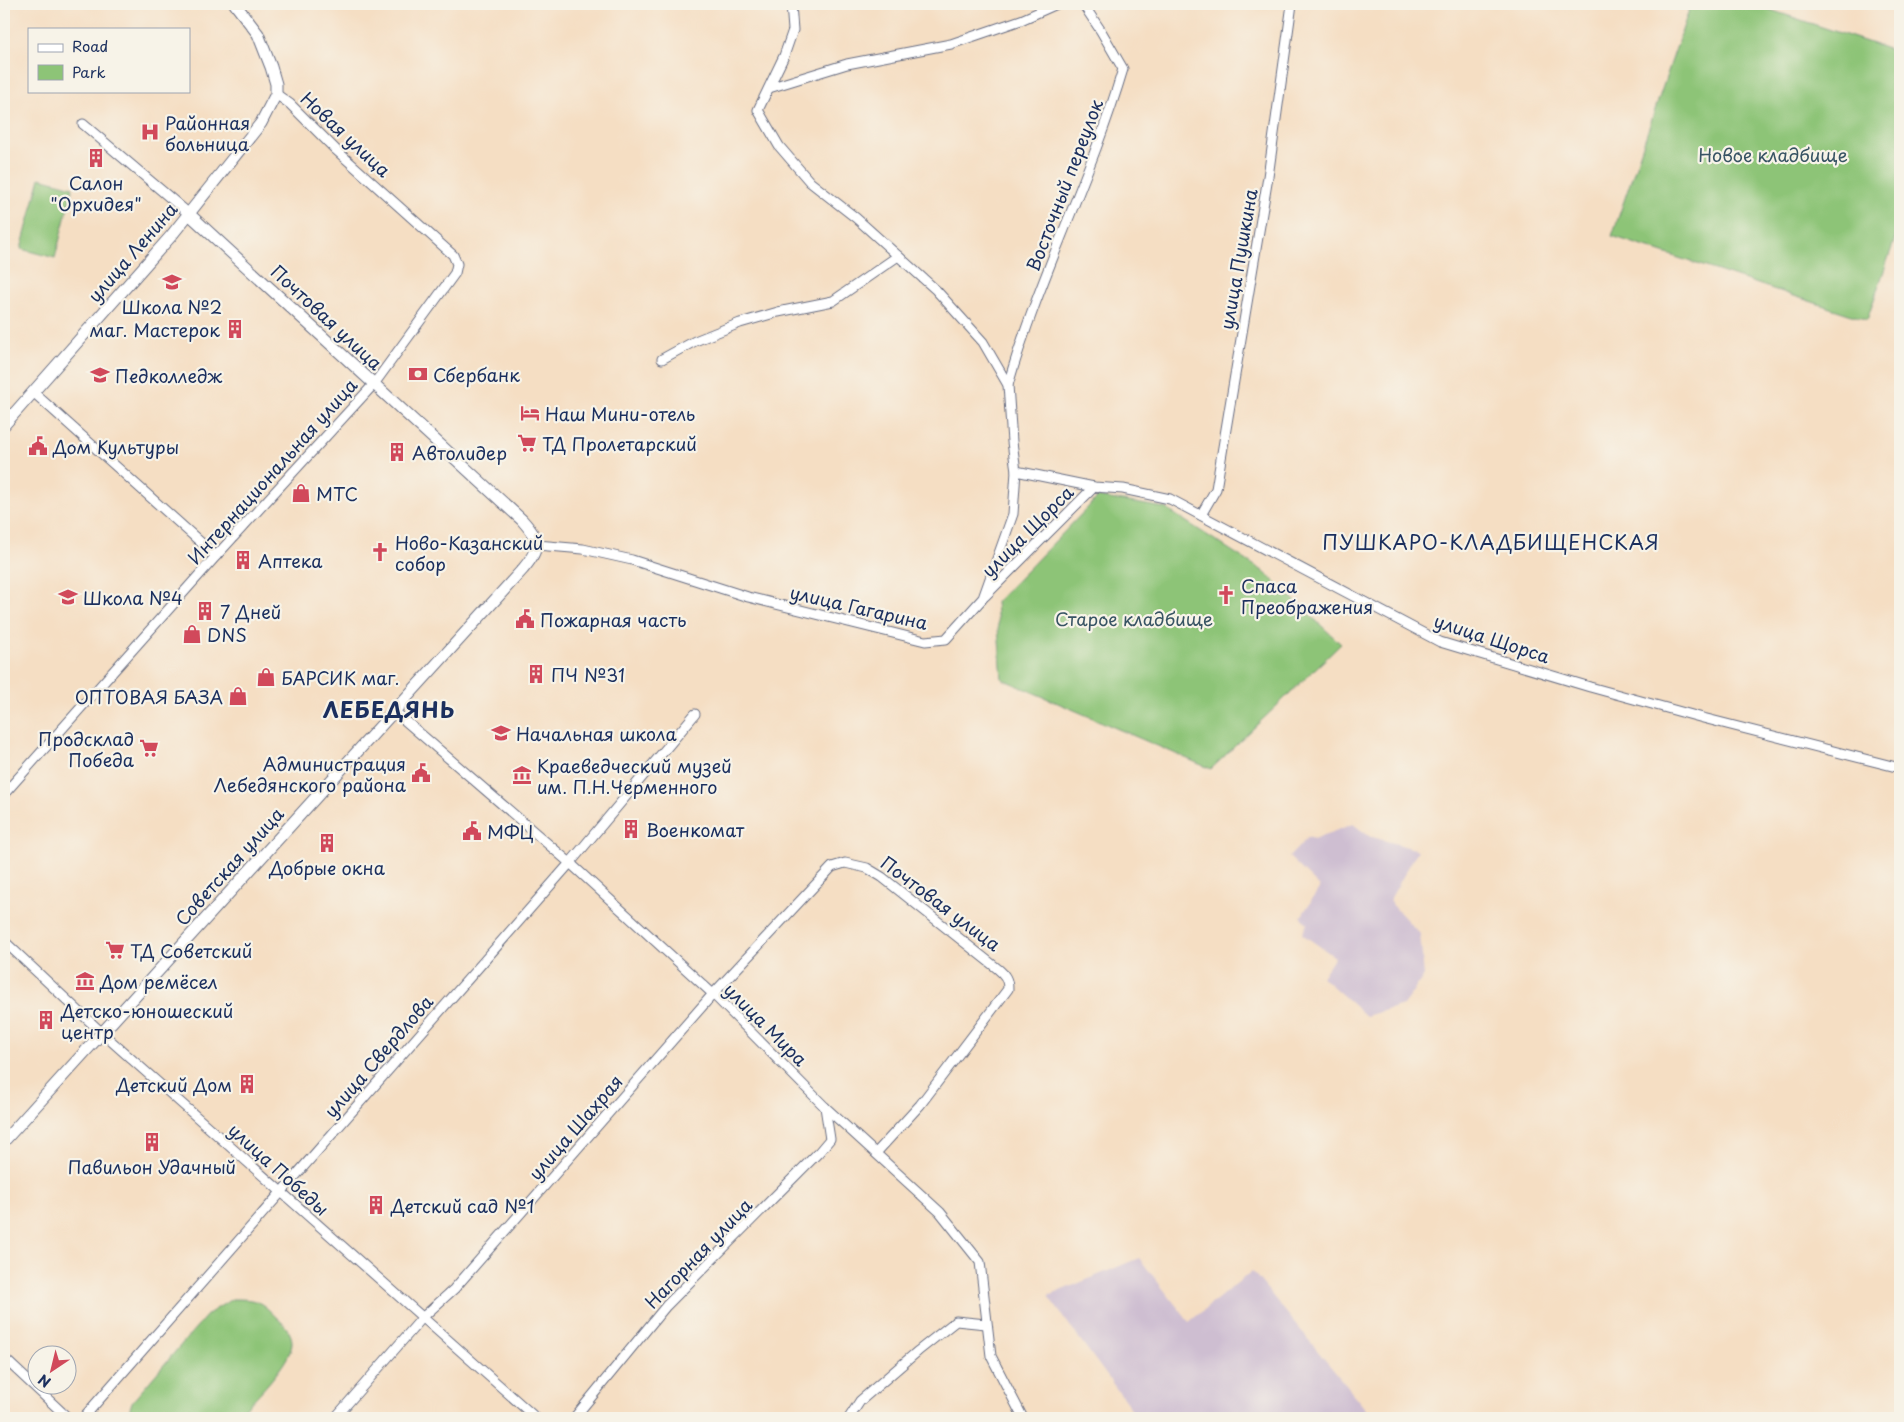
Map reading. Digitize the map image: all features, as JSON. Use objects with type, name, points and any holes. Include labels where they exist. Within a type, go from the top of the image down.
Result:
[{"type":"main road","name":"Новая улица","points":[[235,4],[258,34],[272,67],[276,94]]},
{"type":"main road","name":"улица Ленина","points":[[4,425],[188,213],[261,124],[276,94]]},
{"type":"main road","name":"Почтовая улица","points":[[188,213],[522,520],[536,538],[537,545]]},
{"type":"main road","name":"Советская улица","points":[[4,1141],[527,564],[537,545]]},
{"type":"street","name":"улица Гагарина","points":[[537,545],[583,549],[632,560],[748,597],[925,641],[946,639],[983,598],[1013,514],[1016,470],[1008,385],[983,342],[936,290],[856,218],[810,182],[779,146],[758,110],[784,56],[793,30],[791,4]]},
{"type":"street","points":[[769,88],[847,64],[952,44],[1021,20],[1057,4]]},
{"type":"street","name":"Восточный переулок","points":[[1008,385],[1018,350],[1094,154],[1123,69],[1083,4]]},
{"type":"street","name":"улица Пушкина","points":[[1201,514],[1216,489],[1268,177],[1292,4]]},
{"type":"street","name":"Новая улица","points":[[276,94],[290,104],[336,150],[453,255],[457,264],[455,273]]},
{"type":"street","name":"Почтовая улица","points":[[83,124],[188,213]]},
{"type":"street","points":[[662,359],[695,341],[740,323],[778,312],[833,301],[898,256]]},
{"type":"street","name":"Интернациональная улица","points":[[4,794],[216,556],[374,384],[455,273]]},
{"type":"street","points":[[33,392],[216,556]]},
{"type":"street","name":"улица Щорса","points":[[1016,470],[1094,488],[1123,489],[1170,499],[1440,642],[1590,687],[1703,718],[1900,768]]},
{"type":"street","name":"улица Щорса","points":[[983,598],[1094,488]]},
{"type":"street","name":"улица Мира","points":[[394,711],[570,863],[713,994],[825,1107],[940,1212],[980,1262],[990,1356],[1024,1418]]},
{"type":"street","name":"улица Свердлова","points":[[83,1418],[570,863],[695,714]]},
{"type":"street","name":"Почтовая улица","points":[[845,863],[867,868],[882,877],[1006,975],[1008,983],[1008,989],[920,1105],[876,1153]]},
{"type":"street","name":"улица Шахрая","points":[[335,1418],[423,1317],[454,1289],[713,994],[832,868],[845,863]]},
{"type":"street","name":"улица Победы","points":[[4,941],[101,1032],[536,1418]]},
{"type":"street","name":"Нагорная улица","points":[[574,1418],[666,1306],[830,1139],[825,1107]]},
{"type":"street","points":[[849,1418],[860,1401],[956,1321],[986,1324]]},
{"type":"street","points":[[4,1358],[68,1418]]},
{"type":"shaded area","points":[[1353,824],[1369,836],[1418,850],[1389,901],[1420,934],[1424,976],[1403,1005],[1366,1016],[1322,977],[1335,957],[1302,934],[1307,924],[1301,917],[1320,887],[1289,857],[1308,837],[1314,839]]},
{"type":"shaded area","points":[[1139,1258],[1189,1322],[1252,1271],[1372,1417],[1138,1418],[1048,1296]]},
{"type":"green space","name":"Новое кладбище","points":[[1691,4],[1753,4],[1900,53],[1900,224],[1867,320],[1612,236]]},
{"type":"green space","points":[[40,178],[73,187],[55,258],[21,249]]},
{"type":"green space","name":"Старое кладбище","points":[[1098,497],[1165,508],[1263,571],[1341,644],[1211,769],[1002,679],[996,602]]},
{"type":"green space","points":[[232,1299],[252,1300],[261,1304],[284,1325],[292,1338],[286,1360],[260,1393],[236,1418],[127,1418],[132,1402],[192,1332],[208,1314]]},
{"type":"place","name":"Районная больница","points":[[150,132]]},
{"type":"place","name":"Салон \"Орхидея\"","points":[[96,158]]},
{"type":"place","name":"Школа №2","points":[[172,282]]},
{"type":"place","name":"маг. Мастерок","points":[[235,329]]},
{"type":"place","name":"Сбербанк","points":[[418,374]]},
{"type":"place","name":"Педколледж","points":[[100,375]]},
{"type":"place","name":"Наш Мини-отель","points":[[530,413]]},
{"type":"place","name":"ТД Пролетарский","points":[[527,443]]},
{"type":"place","name":"Дом Культуры","points":[[38,446]]},
{"type":"place","name":"Автолидер","points":[[397,452]]},
{"type":"place","name":"МТС","points":[[301,493]]},
{"type":"place","name":"Ново-Казанский собор","points":[[380,552]]},
{"type":"place","name":"Аптека","points":[[243,560]]},
{"type":"place","name":"Спаса Преображения","points":[[1226,595]]},
{"type":"place","name":"Школа №4","points":[[68,597]]},
{"type":"place","name":"7 Дней","points":[[205,611]]},
{"type":"place","name":"Пожарная часть","points":[[525,619]]},
{"type":"place","name":"DNS","points":[[192,634]]},
{"type":"place","name":"ПЧ №31","points":[[536,674]]},
{"type":"place","name":"БАРСИК маг.","points":[[266,677]]},
{"type":"place","name":"ОПТОВАЯ БАЗА","points":[[238,696]]},
{"type":"place","name":"Начальная школа","points":[[501,733]]},
{"type":"place","name":"Продсклад Победа","points":[[149,748]]},
{"type":"place","name":"Администрация Лебедянского района","points":[[421,773]]},
{"type":"place","name":"Краеведческий музей им. П.Н.Черменного","points":[[522,775]]},
{"type":"place","name":"Военкомат","points":[[631,829]]},
{"type":"place","name":"МФЦ","points":[[472,831]]},
{"type":"place","name":"Добрые окна","points":[[327,843]]},
{"type":"place","name":"ТД Советский","points":[[115,950]]},
{"type":"place","name":"Дом ремёсел","points":[[85,981]]},
{"type":"place","name":"Детско-юношеский центр","points":[[46,1020]]},
{"type":"place","name":"Детский Дом","points":[[247,1084]]},
{"type":"place","name":"Павильон Удачный","points":[[152,1142]]},
{"type":"place","name":"Детский сад №1","points":[[376,1205]]},
{"type":"district","name":"ПУШКАРО-КЛАДБИЩЕНСКАЯ","points":[[1491,542]]},
{"type":"district","name":"ЛЕБЕДЯНЬ","points":[[389,708]]}]
